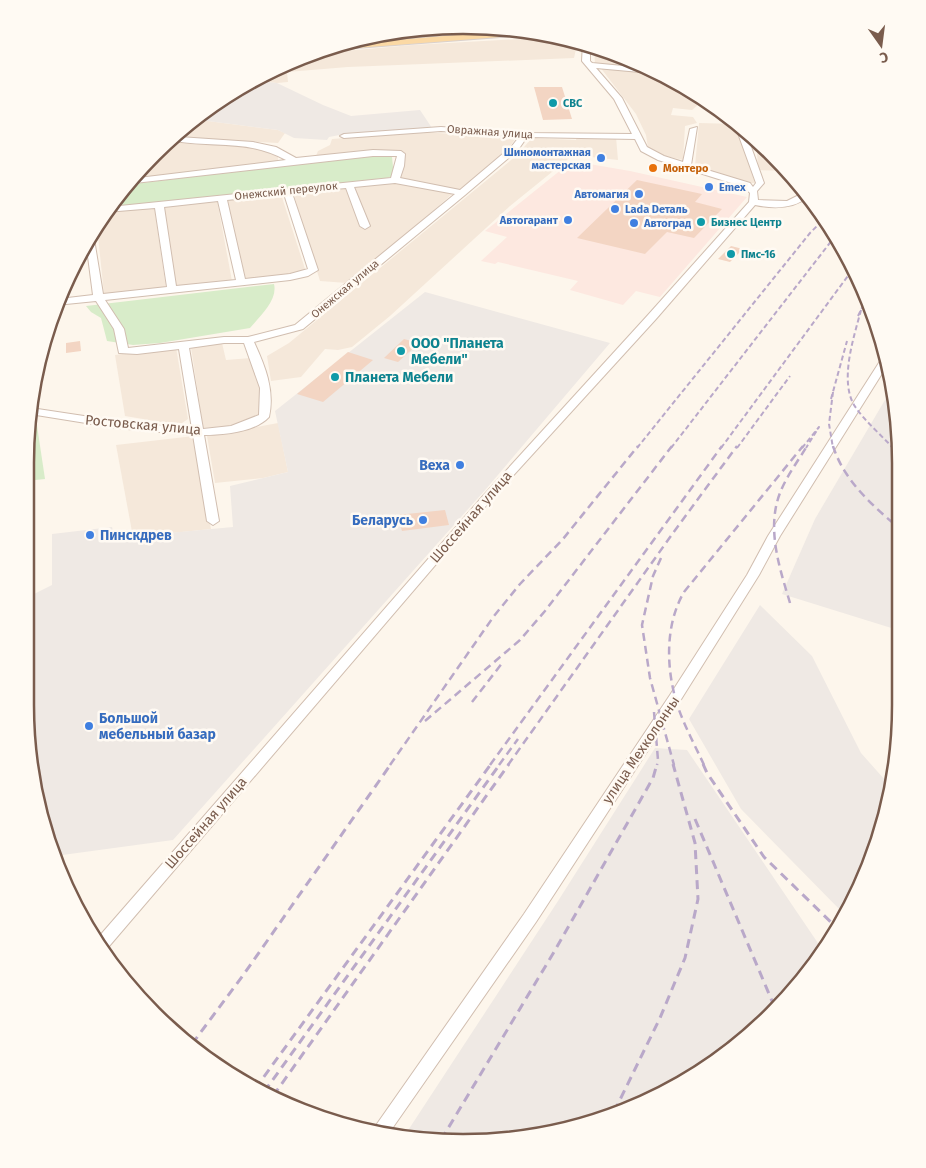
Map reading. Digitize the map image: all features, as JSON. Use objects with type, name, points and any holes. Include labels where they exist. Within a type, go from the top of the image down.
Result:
[{"type":"main road","points":[[363,45],[491,35]]},
{"type":"street","points":[[585,52],[586,61],[618,98],[636,137],[642,147],[650,154],[742,183],[753,196],[770,206],[796,203],[801,198]]},
{"type":"street","points":[[590,65],[634,69]]},
{"type":"street","name":"Овражная улица","points":[[344,136],[441,129],[525,136],[602,134],[636,137]]},
{"type":"street","points":[[686,166],[694,129]]},
{"type":"street","name":"Онежская улица","points":[[98,297],[119,329],[123,351],[224,340],[248,340],[299,327],[462,193],[515,148],[525,136]]},
{"type":"street","points":[[744,138],[760,183],[753,196]]},
{"type":"street","points":[[181,139],[253,144],[273,149],[295,161]]},
{"type":"street","points":[[140,181],[295,161],[366,154],[401,154],[400,166],[395,180]]},
{"type":"street","name":"Онежский переулок","points":[[117,209],[395,180],[462,193]]},
{"type":"street","points":[[349,184],[365,226]]},
{"type":"street","points":[[65,301],[290,277],[314,270],[287,191]]},
{"type":"street","name":"Шоссейная улица","points":[[105,941],[487,498],[652,317],[753,196]]},
{"type":"street","points":[[222,198],[240,282]]},
{"type":"street","points":[[159,204],[172,290]]},
{"type":"street","points":[[92,247],[98,297]]},
{"type":"street","name":"Ростовская улица","points":[[37,412],[77,420],[198,432],[234,429],[255,422],[264,417],[267,408],[262,374],[248,340]]},
{"type":"street","points":[[183,345],[213,521]]},
{"type":"street","name":"улица Мехколонны","points":[[384,1127],[530,918],[675,698],[753,575],[774,536],[882,368]]},
{"type":"shaded area","points":[[471,34],[376,43],[407,37]]},
{"type":"shaded area","points":[[528,39],[576,49],[574,58],[348,67],[287,72],[288,82],[266,82],[299,66],[343,51]]},
{"type":"shaded area","points":[[594,55],[633,69],[595,64]]},
{"type":"shaded area","points":[[600,67],[638,71],[678,91],[698,104],[692,110],[673,108],[671,115],[693,117],[697,123],[685,126],[683,160],[653,153],[648,148],[646,135],[636,114]]},
{"type":"shaded area","points":[[266,82],[277,83],[351,116],[420,110],[432,128],[350,133],[329,137],[327,140],[294,138],[278,130],[204,121],[248,91]]},
{"type":"shaded area","points":[[204,121],[278,130],[285,133],[278,143],[182,138]]},
{"type":"shaded area","points":[[699,123],[726,124],[739,135],[755,183],[749,183],[695,166]]},
{"type":"shaded area","points":[[422,132],[516,138],[508,149],[458,191],[400,178],[406,153],[370,152],[316,156],[318,151],[330,145],[332,139]]},
{"type":"shaded area","points":[[577,136],[616,137],[618,160],[573,155],[510,206],[390,316],[352,347],[338,350],[325,349],[301,377],[271,381],[267,356],[289,343],[516,156],[532,138],[576,140]]},
{"type":"shaded area","points":[[179,141],[252,146],[278,154],[278,161],[142,178]]},
{"type":"shaded area","points":[[747,141],[778,171],[758,170],[757,152],[749,148]]},
{"type":"shaded area","points":[[572,161],[630,171],[747,197],[660,297],[636,291],[623,305],[570,290],[578,281],[498,262],[495,264],[481,261],[507,237],[485,231]]},
{"type":"shaded area","points":[[395,182],[452,194],[385,254],[347,283],[320,281],[293,192]]},
{"type":"shaded area","points":[[281,194],[306,272],[246,279],[225,199]]},
{"type":"shaded area","points":[[217,200],[232,281],[175,287],[162,206]]},
{"type":"shaded area","points":[[154,206],[166,288],[104,294],[98,237],[116,211]]},
{"type":"shaded area","points":[[425,292],[610,343],[486,489],[173,840],[61,855],[48,816],[42,789],[37,761],[34,705],[34,594],[52,585],[52,534],[112,527],[115,538],[233,527],[230,486],[288,472],[275,411]]},
{"type":"shaded area","points":[[222,343],[226,360],[251,358],[259,378],[263,403],[257,418],[239,425],[203,428],[191,347]]},
{"type":"shaded area","points":[[176,347],[188,419],[179,425],[125,416],[115,355]]},
{"type":"shaded area","points":[[887,396],[892,463],[892,628],[782,594],[815,519]]},
{"type":"shaded area","points":[[278,423],[288,472],[263,478],[215,483],[207,436]]},
{"type":"shaded area","points":[[194,436],[211,529],[133,537],[116,445]]},
{"type":"shaded area","points":[[760,605],[812,656],[861,753],[886,781],[878,816],[860,869],[840,910],[741,809],[689,719]]},
{"type":"shaded area","points":[[655,748],[687,750],[819,945],[786,988],[746,1028],[724,1046],[678,1077],[627,1102],[574,1120],[519,1131],[463,1134],[408,1131],[558,901]]},
{"type":"green space","points":[[352,157],[392,157],[394,177],[118,208],[137,184]]},
{"type":"green space","points":[[274,284],[275,290],[271,302],[250,328],[160,343],[133,345],[107,341],[101,318],[91,312],[86,306]]},
{"type":"green space","points":[[36,420],[45,479],[34,480]]},
{"type":"building","name":"СВС","points":[[534,87],[562,87],[572,119],[543,120]]},
{"type":"building","name":"Автоград","points":[[637,180],[702,194],[695,202],[722,209],[694,238],[667,232],[645,254],[577,238]]},
{"type":"building","name":"Пмс-16","points":[[731,246],[743,249],[730,262],[718,259]]},
{"type":"building","name":"ООО \"Планета Мебели\"","points":[[404,339],[419,343],[398,362],[384,358]]},
{"type":"building","points":[[80,341],[81,351],[66,353],[66,343]]},
{"type":"building","name":"Планета Мебели","points":[[348,352],[373,360],[323,402],[297,394]]},
{"type":"building","name":"Беларусь","points":[[445,510],[449,525],[402,531],[397,515]]},
{"type":"railway","points":[[637,448],[819,224]]},
{"type":"railway","points":[[671,448],[831,242]]},
{"type":"railway","points":[[721,448],[849,275]]},
{"type":"railway","points":[[858,316],[861,310]]},
{"type":"railway","points":[[861,310],[849,360],[848,386],[856,408],[891,446]]},
{"type":"railway","points":[[831,399],[847,341]]},
{"type":"railway","points":[[737,448],[790,376]]},
{"type":"railway","points":[[833,392],[829,424],[833,448]]},
{"type":"railway","points":[[802,448],[819,427],[806,448]]},
{"type":"railway","points":[[390,765],[494,616],[520,584],[563,539],[638,446]]},
{"type":"railway","points":[[425,721],[520,640],[545,611],[672,446]]},
{"type":"railway","points":[[490,765],[722,446]]},
{"type":"railway","points":[[508,765],[737,446]]},
{"type":"railway","points":[[704,765],[681,714],[672,684],[669,643],[678,604],[684,592],[803,446]]},
{"type":"railway","points":[[790,603],[776,549],[774,521],[780,493],[807,446]]},
{"type":"railway","points":[[833,446],[844,471],[852,482],[892,522]]},
{"type":"railway","points":[[661,558],[653,576],[642,625],[650,678],[674,765]]},
{"type":"railway","points":[[472,702],[503,662]]},
{"type":"railway","points":[[654,712],[657,765]]},
{"type":"railway","points":[[499,765],[518,739]]},
{"type":"railway","points":[[195,1040],[244,974],[391,764]]},
{"type":"railway","points":[[259,1083],[491,764]]},
{"type":"railway","points":[[267,1087],[500,764]]},
{"type":"railway","points":[[276,1091],[509,764]]},
{"type":"railway","points":[[445,1133],[554,952],[653,778],[657,764]]},
{"type":"railway","points":[[617,1105],[660,1018],[685,958],[698,899],[695,843],[673,764]]},
{"type":"railway","points":[[703,764],[707,773],[764,857],[833,924]]},
{"type":"railway","points":[[695,819],[773,1003]]},
{"type":"place","name":"СВС","points":[[553,103]]},
{"type":"place","name":"Шиномонтажная мастерская","points":[[601,158]]},
{"type":"place","name":"Монтеро","points":[[653,168]]},
{"type":"place","name":"Emex","points":[[709,187]]},
{"type":"place","name":"Автомагия","points":[[639,194]]},
{"type":"place","name":"Lada Dеталь","points":[[615,209]]},
{"type":"place","name":"Автогарант","points":[[568,220]]},
{"type":"place","name":"Бизнес Центр","points":[[701,222]]},
{"type":"place","name":"Автоград","points":[[634,223]]},
{"type":"place","name":"Пмс-16","points":[[731,254]]},
{"type":"place","name":"ООО \"Планета Мебели\"","points":[[401,351]]},
{"type":"place","name":"Планета Мебели","points":[[335,377]]},
{"type":"place","name":"Веха","points":[[460,465]]},
{"type":"place","name":"Беларусь","points":[[423,520]]},
{"type":"place","name":"Пинскдрев","points":[[90,535]]},
{"type":"place","name":"Большой мебельный базар","points":[[89,726]]}]
